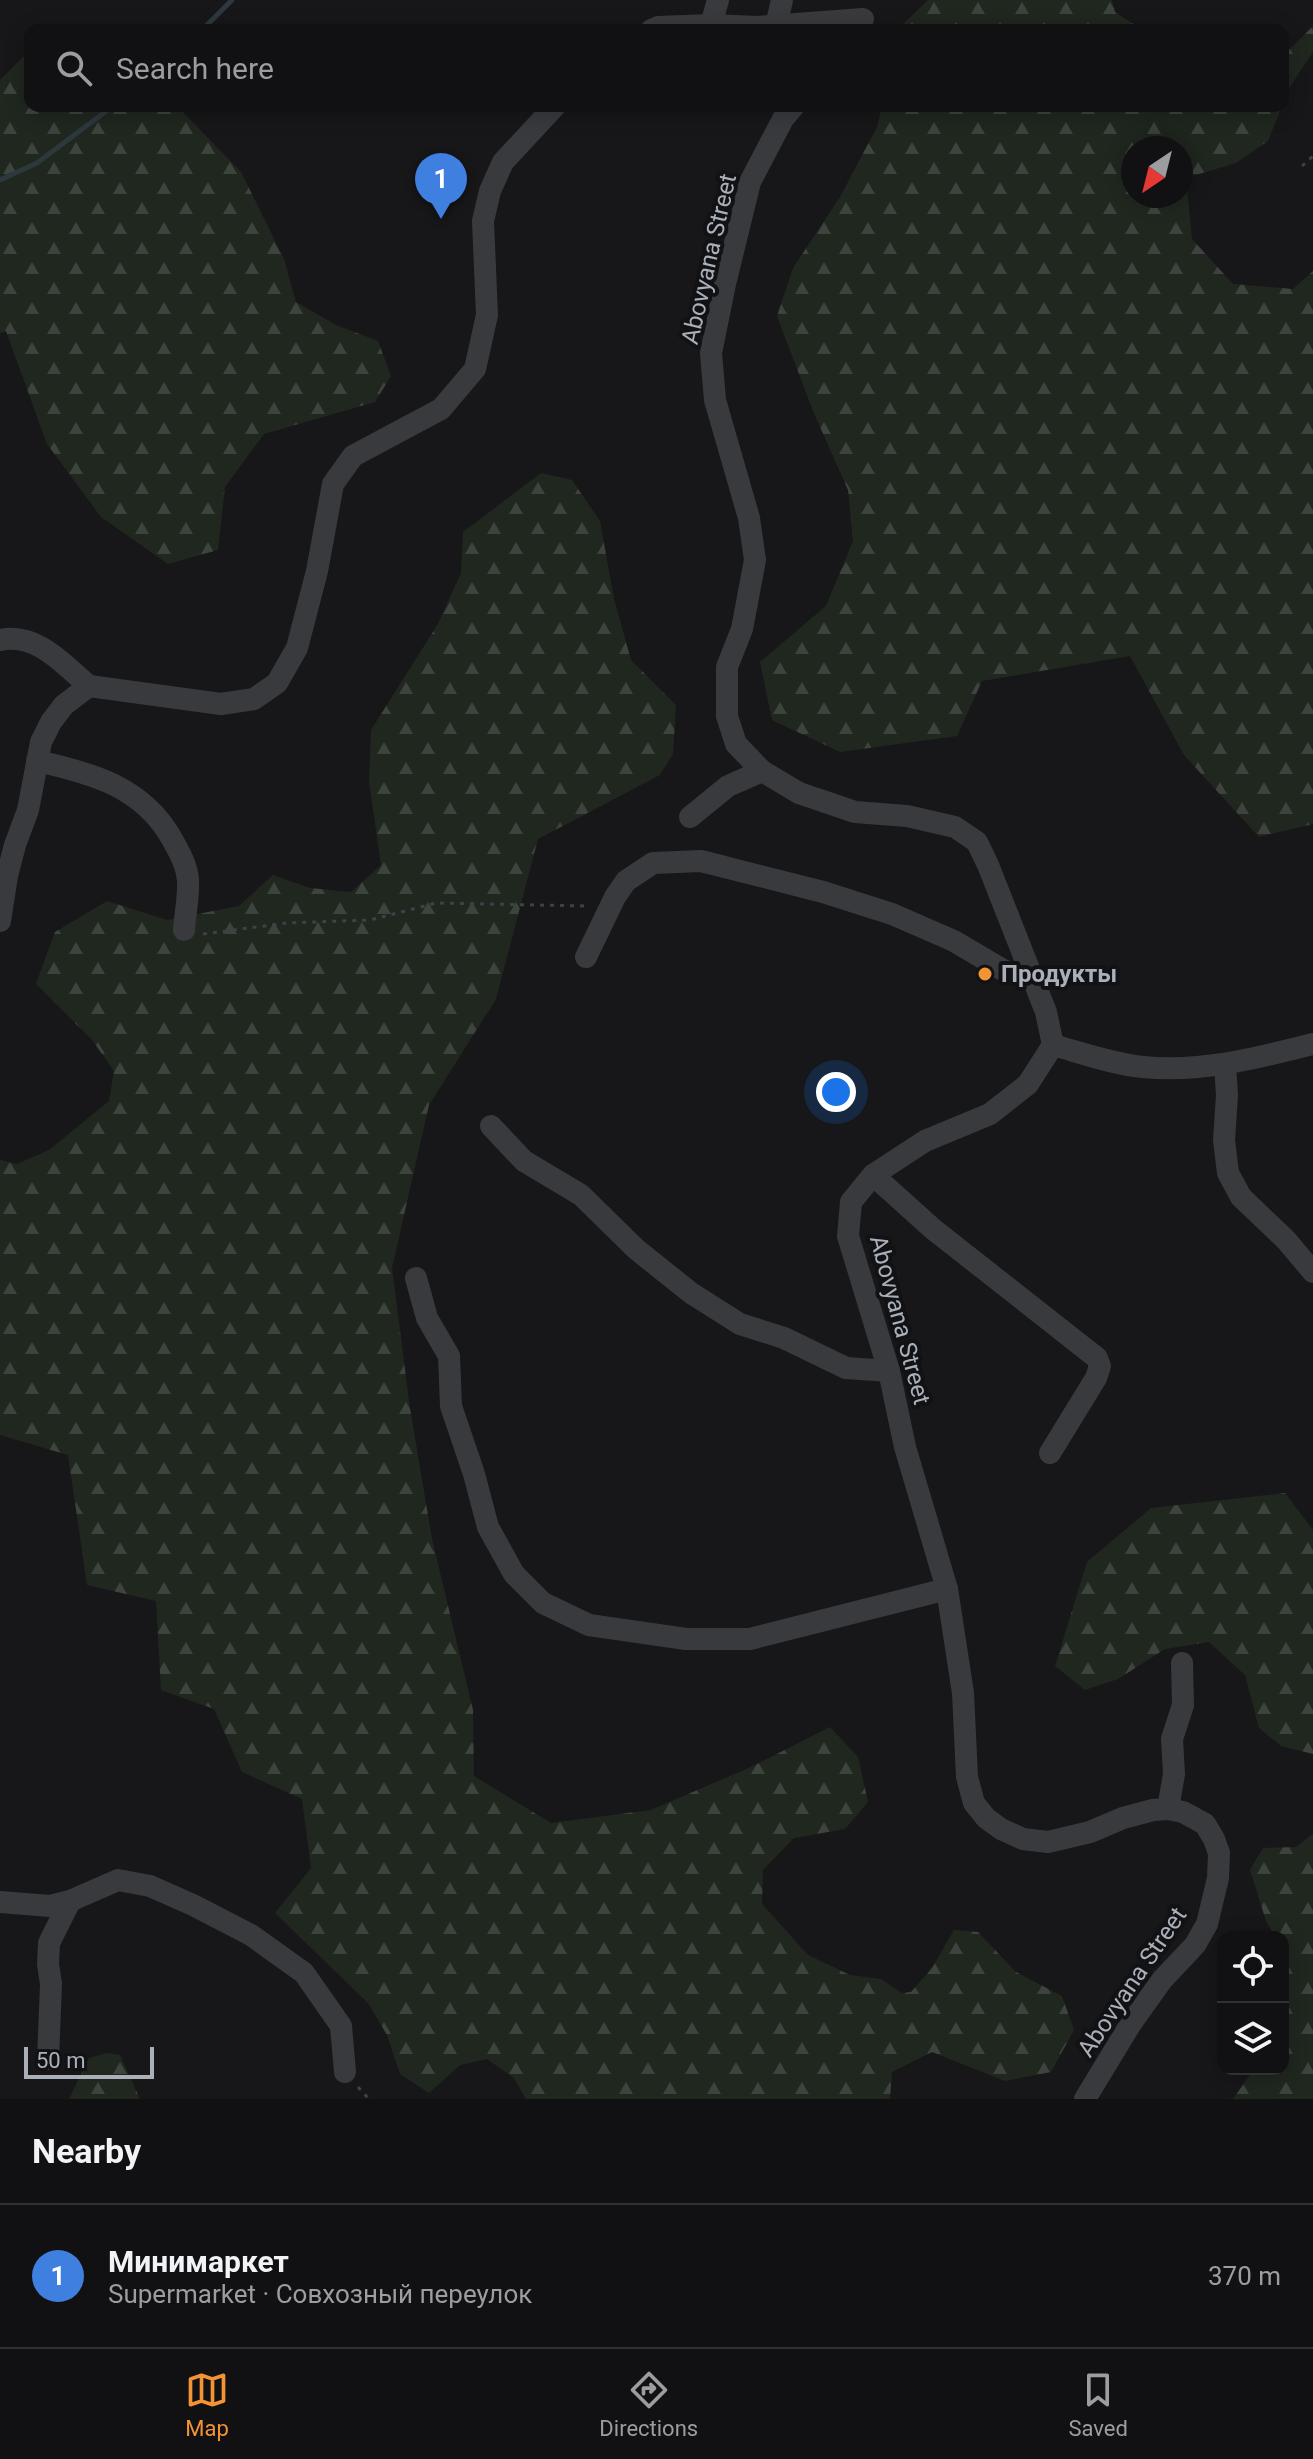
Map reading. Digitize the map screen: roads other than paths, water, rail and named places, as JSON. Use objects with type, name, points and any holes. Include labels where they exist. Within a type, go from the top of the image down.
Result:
[{"type":"street","points":[[711,24],[718,0]]},
{"type":"street","points":[[776,24],[782,0]]},
{"type":"street","points":[[793,24],[861,16]]},
{"type":"street","points":[[0,640],[21,639],[40,645],[89,686],[221,704],[254,699],[277,683],[297,648],[317,571],[333,484],[353,456],[441,409],[475,369],[487,315],[483,221],[490,191],[503,162],[549,112]]},
{"type":"street","name":"Abovyana Street","points":[[789,112],[750,182],[711,353],[715,400],[749,518],[755,560],[742,629],[727,667],[727,716],[736,744],[762,771],[799,793],[855,812],[907,816],[955,827],[977,842],[1046,1012],[1053,1045],[1028,1084],[990,1114],[925,1141],[873,1175],[851,1202],[848,1236],[889,1371],[905,1447],[947,1589],[963,1693],[967,1777],[974,1803],[986,1818],[1023,1839],[1048,1842],[1090,1832],[1123,1818],[1168,1809],[1183,1812],[1205,1824],[1219,1853],[1218,1878],[1207,1924],[1195,1945],[1130,2025],[1085,2099]]},
{"type":"street","points":[[0,921],[7,876],[28,810],[41,742],[64,705],[89,686]]},
{"type":"street","points":[[37,761],[76,769],[113,784],[144,802],[161,820],[183,859],[188,880],[184,930]]},
{"type":"street","points":[[690,817],[728,786],[762,771]]},
{"type":"street","points":[[586,957],[626,881],[653,863],[701,861],[823,892],[892,914],[954,941],[1003,970],[1032,979]]},
{"type":"street","points":[[1053,1045],[1141,1067],[1182,1069],[1225,1064],[1313,1044]]},
{"type":"street","points":[[1225,1064],[1227,1095],[1224,1140],[1228,1173],[1241,1197],[1286,1240],[1313,1272]]},
{"type":"street","points":[[491,1126],[524,1161],[581,1195],[636,1249],[691,1293],[740,1324],[784,1338],[846,1368],[889,1371]]},
{"type":"street","points":[[873,1175],[956,1248],[1097,1358],[1100,1366],[1096,1378],[1050,1453]]},
{"type":"street","points":[[416,1278],[427,1318],[449,1356],[451,1406],[488,1527],[514,1574],[543,1603],[589,1625],[686,1639],[750,1639],[947,1589]]},
{"type":"street","points":[[1168,1809],[1174,1774],[1172,1739],[1183,1705],[1182,1663]]},
{"type":"street","points":[[0,1902],[50,1906],[70,1901],[118,1880],[150,1886],[251,1935],[304,1973],[341,2026],[345,2072]]},
{"type":"street","points":[[48,2059],[49,1943],[70,1901]]},
{"type":"waterway","points":[[208,24],[232,0]]},
{"type":"waterway","points":[[0,180],[37,163],[105,112]]},
{"type":"place","name":"Минимаркет","points":[[441,219]]},
{"type":"place","name":"Продукты","points":[[985,974]]}]
